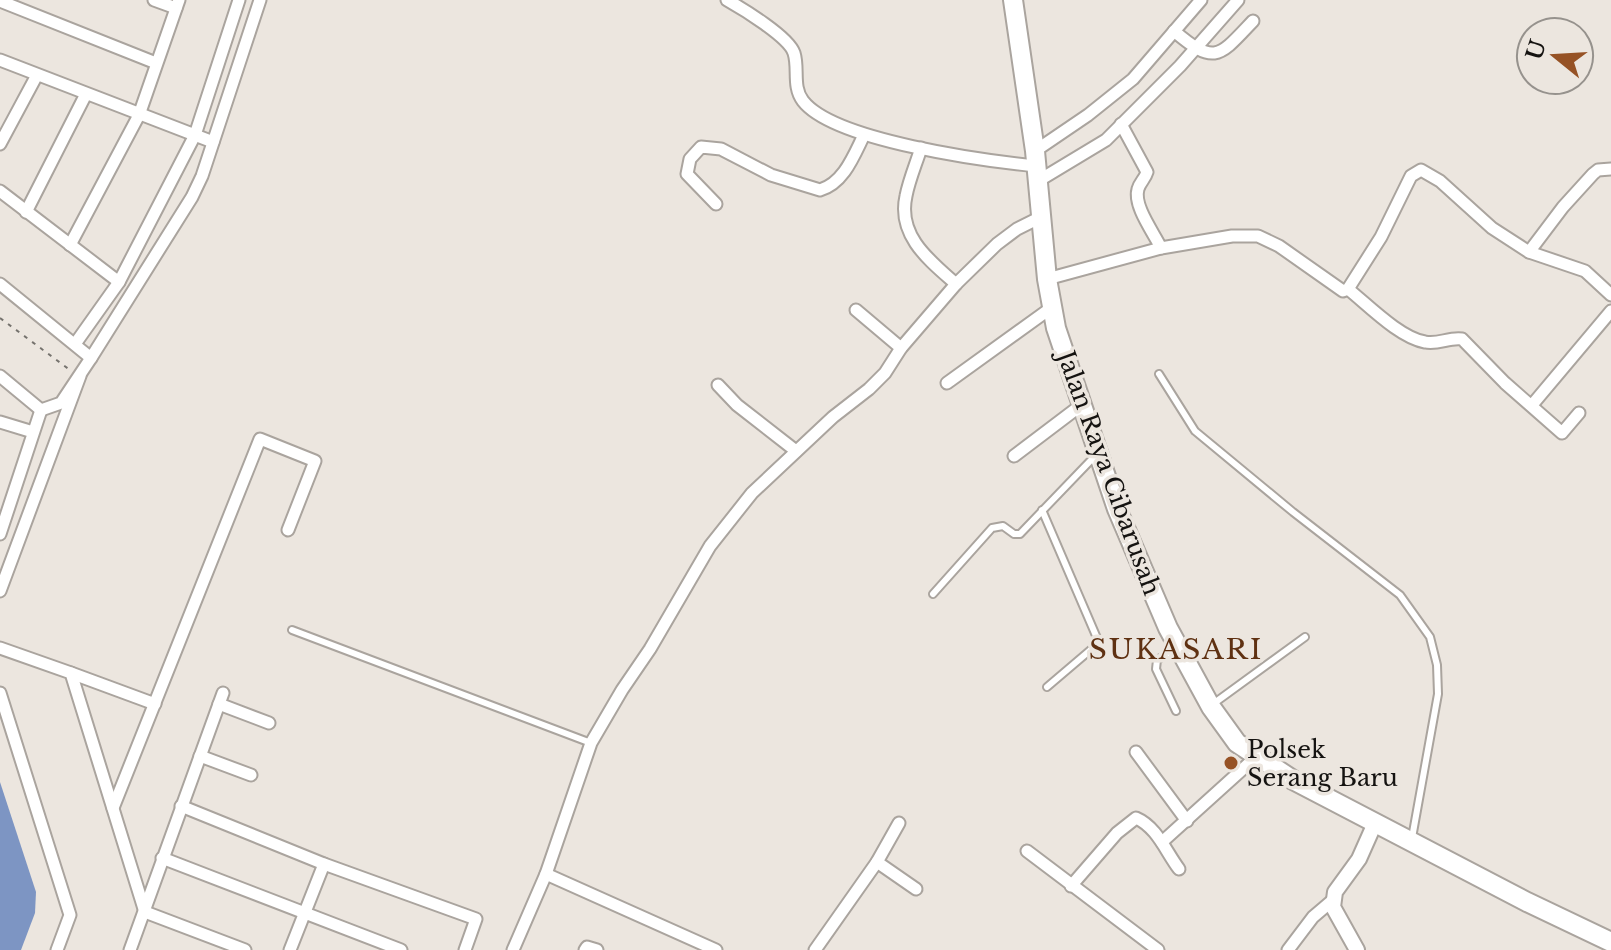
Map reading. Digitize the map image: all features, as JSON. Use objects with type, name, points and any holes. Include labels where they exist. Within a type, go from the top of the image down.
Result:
[{"type":"main road","name":"Jalan Raya Cibarusah","points":[[1013,0],[1037,166],[1051,308],[1080,406],[1142,570],[1178,647],[1211,707],[1230,735],[1256,757],[1293,780],[1611,942]]},
{"type":"street","points":[[70,245],[139,115],[178,4],[154,0]]},
{"type":"street","points":[[75,344],[119,282],[195,135],[239,0]]},
{"type":"street","points":[[41,410],[61,403],[192,197],[260,0]]},
{"type":"street","points":[[727,0],[791,46],[802,100],[829,119],[864,135],[921,148],[982,160],[1037,166],[1106,140],[1238,0]]},
{"type":"street","points":[[1037,166],[1088,115],[1133,79],[1201,0]]},
{"type":"street","points":[[0,1],[156,63]]},
{"type":"street","points":[[1174,31],[1195,49],[1218,53],[1232,44],[1253,21]]},
{"type":"street","points":[[0,60],[213,142]]},
{"type":"street","points":[[0,144],[37,75]]},
{"type":"street","points":[[26,212],[86,94]]},
{"type":"street","points":[[1121,124],[1147,172],[1139,185],[1137,200],[1161,248]]},
{"type":"street","points":[[716,204],[687,174],[690,159],[701,147],[721,149],[771,175],[820,190],[839,179],[864,135]]},
{"type":"street","points":[[921,148],[905,204],[909,234],[926,258],[956,284]]},
{"type":"street","points":[[1529,252],[1593,174],[1598,170],[1611,169]]},
{"type":"street","points":[[1348,289],[1381,237],[1411,176],[1421,170],[1440,181],[1492,228],[1529,252],[1585,271],[1611,295]]},
{"type":"street","points":[[0,191],[119,282]]},
{"type":"street","points":[[513,950],[546,874],[591,743],[710,546],[738,507],[833,417],[885,373],[901,348],[956,284],[997,244],[1041,217]]},
{"type":"street","points":[[1047,279],[1161,248],[1232,236],[1258,236],[1279,246],[1337,289],[1348,289],[1410,337],[1432,343],[1462,339],[1505,383],[1562,433],[1579,413]]},
{"type":"street","points":[[0,284],[91,358]]},
{"type":"street","points":[[947,383],[1051,308]]},
{"type":"street","points":[[856,310],[901,348]]},
{"type":"street","points":[[1532,405],[1611,311]]},
{"type":"street","points":[[0,376],[41,410]]},
{"type":"street","points":[[0,591],[80,376]]},
{"type":"street","points":[[718,385],[737,405],[796,451]]},
{"type":"street","points":[[1014,456],[1080,406]]},
{"type":"street","points":[[0,534],[41,410]]},
{"type":"street","points":[[0,422],[33,432]]},
{"type":"street","points":[[113,808],[260,439],[315,461],[288,530]]},
{"type":"street","points":[[0,648],[155,704]]},
{"type":"street","points":[[71,673],[145,912]]},
{"type":"street","points":[[0,693],[70,915],[57,950]]},
{"type":"street","points":[[130,950],[221,699],[269,723]]},
{"type":"street","points":[[1136,752],[1187,821]]},
{"type":"street","points":[[200,756],[251,775]]},
{"type":"street","points":[[1162,842],[1256,757]]},
{"type":"street","points":[[181,806],[324,864],[476,919],[465,950]]},
{"type":"street","points":[[1071,886],[1117,833],[1136,818],[1141,819],[1162,842],[1179,869]]},
{"type":"street","points":[[815,950],[877,862],[899,823]]},
{"type":"street","points":[[1357,950],[1333,907],[1333,900],[1335,892],[1368,843],[1375,823]]},
{"type":"street","points":[[1027,851],[1158,950]]},
{"type":"street","points":[[162,858],[401,950]]},
{"type":"street","points":[[877,862],[916,889]]},
{"type":"street","points":[[290,950],[324,864]]},
{"type":"street","points":[[546,874],[716,950]]},
{"type":"street","points":[[1288,950],[1313,917],[1333,900]]},
{"type":"street","points":[[145,912],[245,950]]},
{"type":"street","points":[[585,950],[587,947],[597,950]]},
{"type":"lane","points":[[1159,374],[1195,431],[1400,595],[1430,637],[1437,665],[1438,694],[1411,842]]},
{"type":"lane","points":[[933,594],[992,528],[1003,526],[1014,534],[1020,534],[1097,454]]},
{"type":"lane","points":[[1042,510],[1097,638],[1094,647],[1047,687]]},
{"type":"lane","points":[[292,630],[591,743]]},
{"type":"lane","points":[[1211,707],[1305,637]]},
{"type":"lane","points":[[1176,711],[1156,663],[1178,647]]},
{"type":"path","points":[[0,318],[80,376]]},
{"type":"water","points":[[0,782],[36,892],[35,913],[21,950],[0,950]]},
{"type":"place","name":"Polsek Serang Baru","points":[[1231,763]]},
{"type":"district","name":"SUKASARI","points":[[1176,649]]}]
